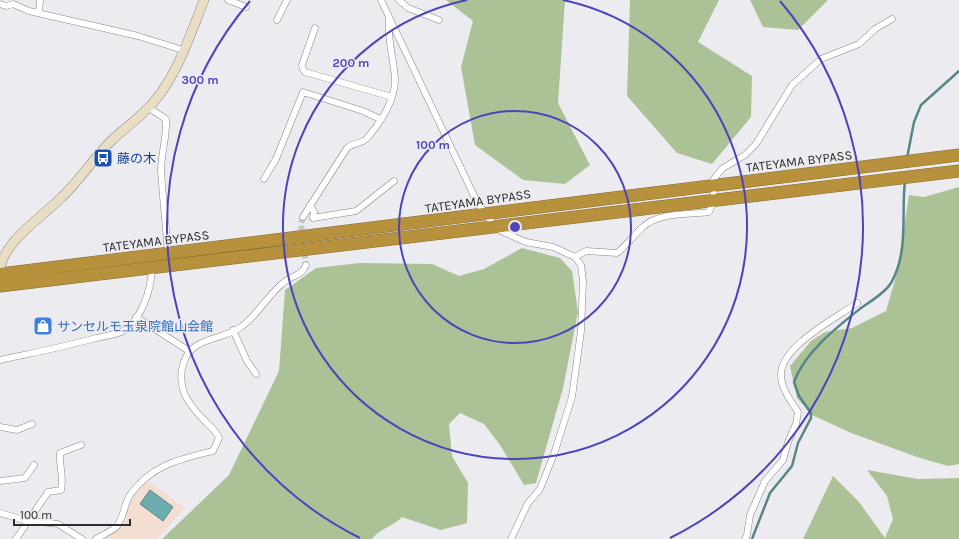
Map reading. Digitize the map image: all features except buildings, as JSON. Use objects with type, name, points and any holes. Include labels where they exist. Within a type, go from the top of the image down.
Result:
[{"type":"highway","name":"TATEYAMA BYPASS","points":[[0,274],[486,215],[959,155]]},
{"type":"highway","name":"TATEYAMA BYPASS","points":[[0,286],[152,269],[495,226],[959,171]]},
{"type":"main road","points":[[0,269],[5,254],[10,247],[30,225],[62,197],[112,140],[149,108],[166,86],[184,50],[204,0]]},
{"type":"street","points":[[39,13],[40,0]]},
{"type":"street","points":[[228,0],[246,7]]},
{"type":"street","points":[[277,20],[287,0]]},
{"type":"street","points":[[381,0],[477,202],[486,215],[495,226],[515,239],[540,246],[554,247],[575,257],[581,265],[583,281],[581,331],[572,397],[554,454],[540,489],[528,503],[511,539]]},
{"type":"street","points":[[399,0],[408,8],[439,20]]},
{"type":"street","points":[[0,4],[6,6],[13,4],[39,13],[138,36],[184,50]]},
{"type":"street","points":[[303,217],[347,148],[353,144],[358,144],[367,138],[380,119],[392,97],[395,80],[389,43],[389,17]]},
{"type":"street","points":[[575,257],[586,251],[617,253],[628,244],[644,225],[660,218],[709,212],[714,200],[713,185],[716,176],[723,168],[745,155],[756,144],[792,85],[821,59],[860,44],[875,29],[892,19]]},
{"type":"street","points":[[315,28],[302,65],[306,72],[392,97]]},
{"type":"street","points":[[264,179],[276,159],[303,92],[356,109],[380,119]]},
{"type":"street","points":[[149,108],[166,120],[166,129],[162,148],[161,171],[168,254]]},
{"type":"street","points":[[310,205],[314,212],[313,218],[356,211],[394,181]]},
{"type":"street","points":[[96,539],[116,528],[121,520],[125,503],[145,477],[161,467],[213,450],[216,446],[219,438],[217,434],[202,419],[185,394],[181,381],[181,369],[184,358],[189,351],[199,343],[240,328],[251,319],[283,282],[304,272],[306,265]]},
{"type":"street","points":[[0,360],[64,347],[122,331],[136,317],[151,284],[152,269]]},
{"type":"street","points":[[745,539],[750,515],[765,482],[783,460],[788,442],[796,424],[798,412],[789,399],[782,383],[781,375],[786,358],[804,339],[857,303]]},
{"type":"street","points":[[136,317],[189,351]]},
{"type":"street","points":[[233,330],[246,361],[256,374]]},
{"type":"street","points":[[0,427],[17,430],[32,424]]},
{"type":"street","points":[[16,539],[48,492],[61,490],[63,477],[59,462],[60,453],[81,445]]},
{"type":"street","points":[[0,481],[25,478],[34,465]]},
{"type":"street","points":[[0,513],[28,520],[58,524],[82,539]]},
{"type":"shaded area","points":[[148,480],[185,508],[157,539],[104,539],[124,525],[129,503]]},
{"type":"green space","points":[[446,0],[565,0],[558,103],[590,165],[565,184],[523,180],[475,145],[461,67],[473,21]]},
{"type":"green space","points":[[630,0],[719,0],[698,42],[752,76],[751,117],[712,164],[677,153],[627,96]]},
{"type":"green space","points":[[750,0],[828,0],[798,30],[763,27]]},
{"type":"green space","points":[[959,187],[959,464],[948,466],[920,458],[851,433],[812,415],[797,398],[790,366],[811,341],[825,332],[852,328],[886,311],[897,273],[909,195],[924,197]]},
{"type":"green space","points":[[522,248],[560,258],[572,271],[578,312],[563,388],[536,483],[524,485],[500,445],[484,424],[460,413],[449,424],[452,456],[468,483],[467,523],[441,530],[402,517],[395,523],[379,532],[372,539],[162,539],[229,475],[279,371],[285,290],[316,268],[360,263],[432,264],[459,276],[484,269]]},
{"type":"green space","points":[[867,470],[918,479],[959,478],[959,539],[803,539],[833,476],[859,502],[885,538],[893,519],[887,496]]},
{"type":"water","points":[[150,490],[173,507],[163,521],[140,504]]},
{"type":"waterway","points":[[907,158],[914,122],[921,105],[959,71]]},
{"type":"waterway","points":[[752,539],[770,493],[792,466],[798,443],[811,418],[811,413],[799,396],[794,382],[799,371],[814,350],[832,332],[885,290],[891,283],[897,271],[902,246],[905,181]]},
{"type":"tunnel","points":[[303,217],[301,224],[306,265]]},
{"type":"place","name":"藤の木","points":[[103,158]]},
{"type":"place","name":"サンセルモ玉泉院館山会館","points":[[43,326]]}]
